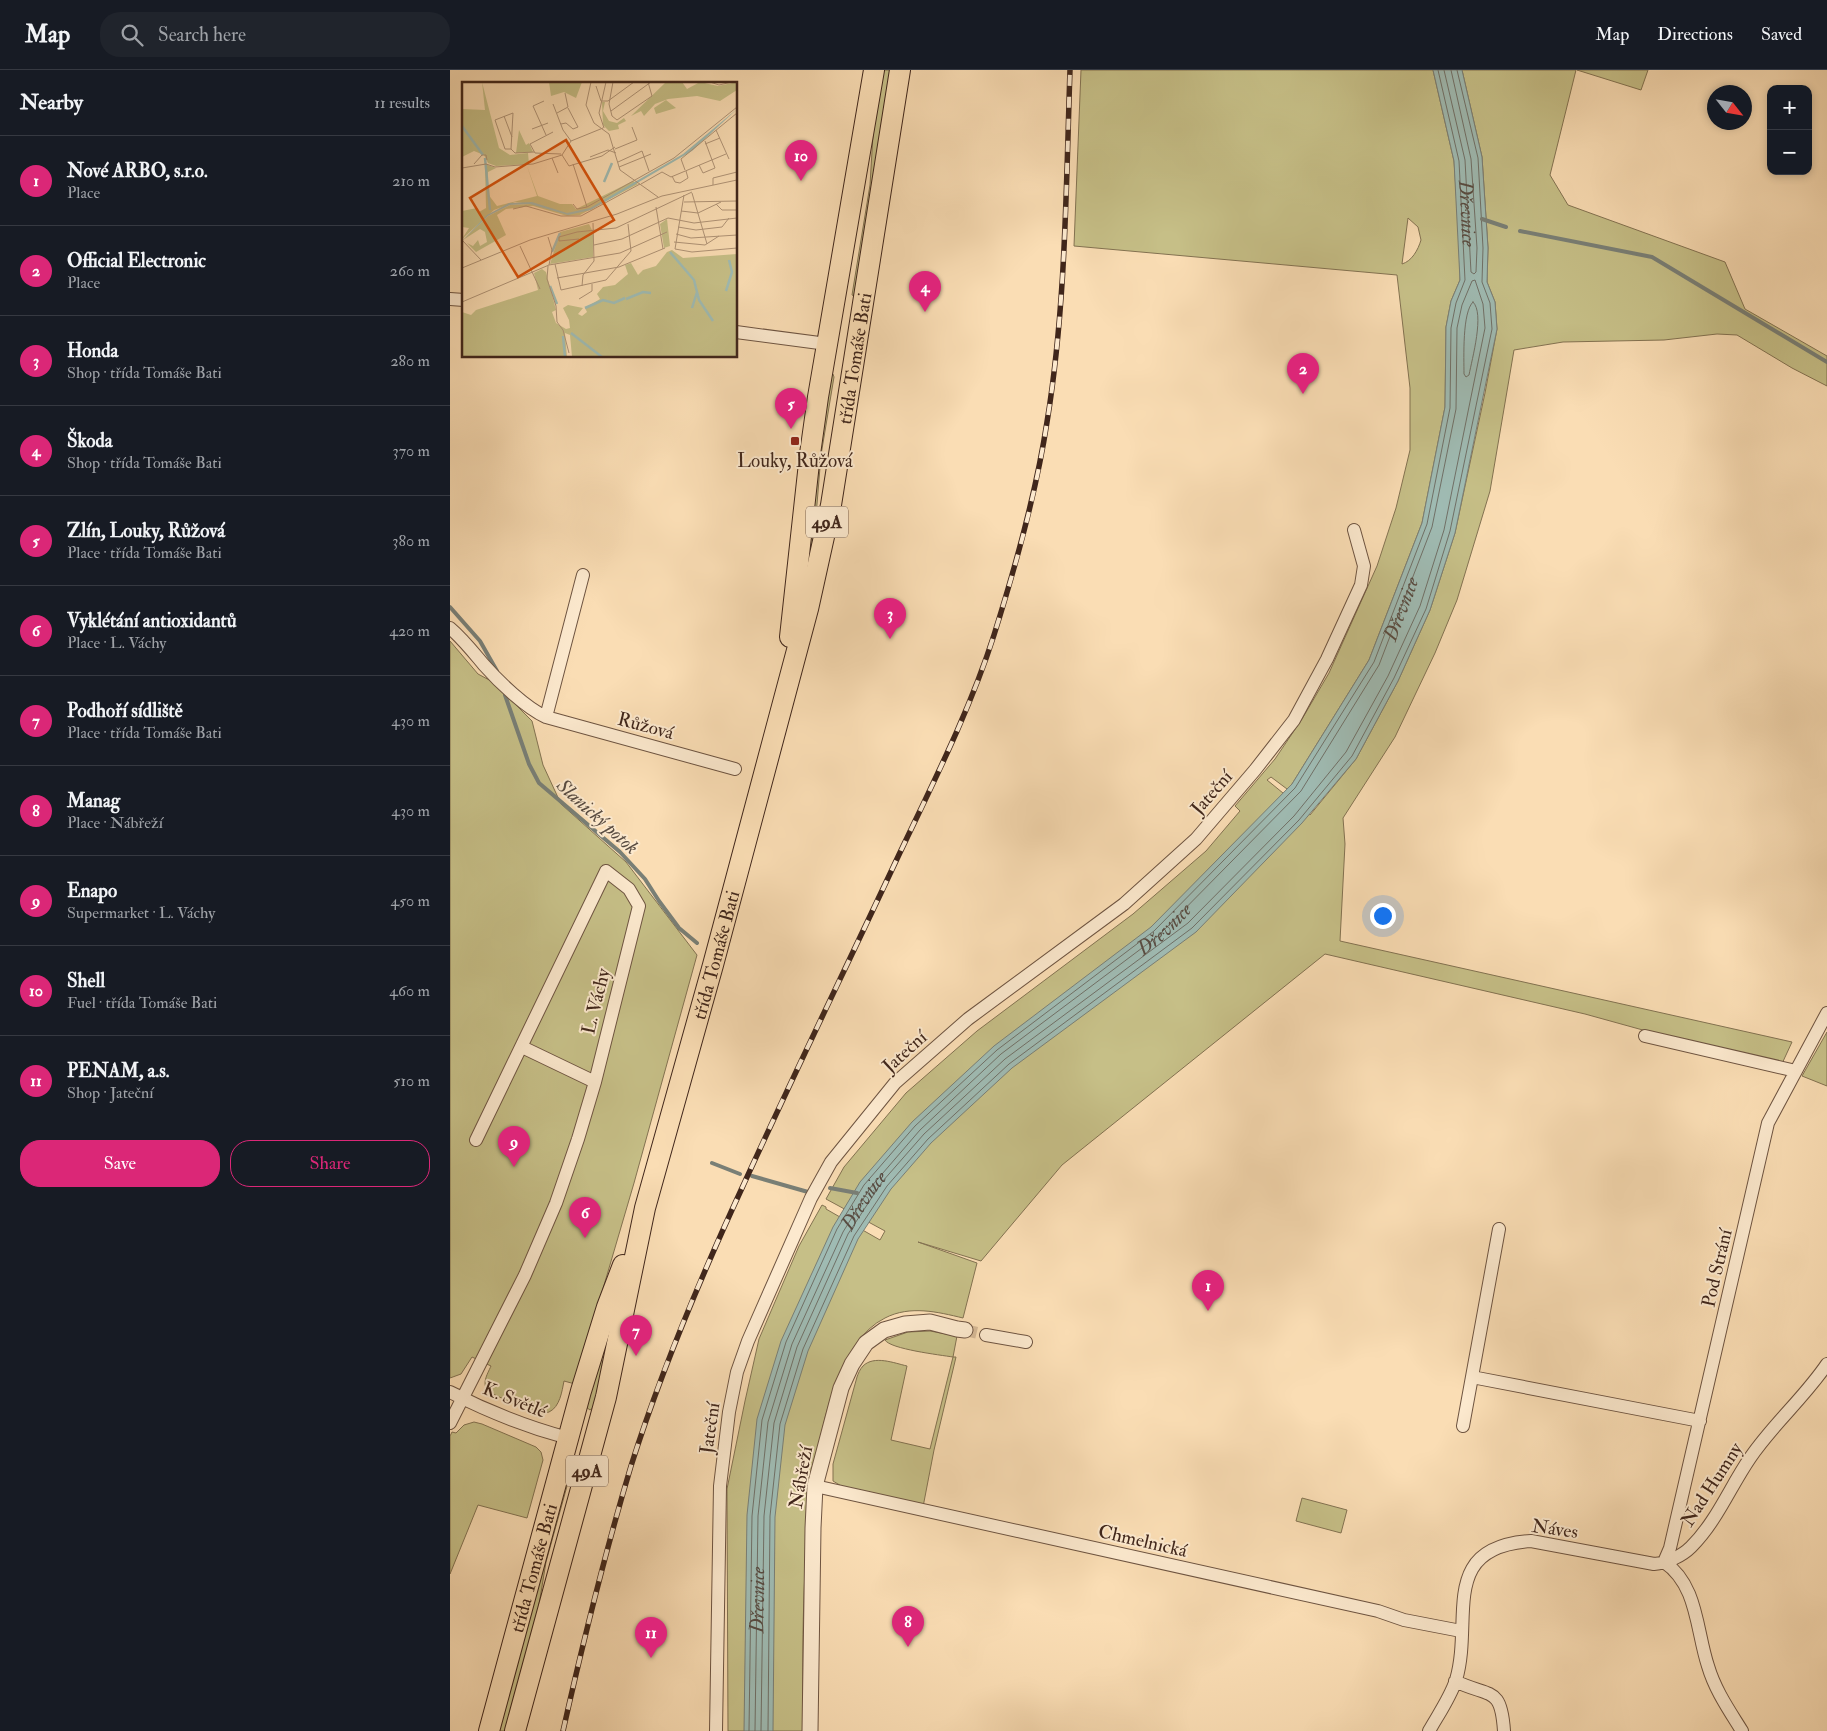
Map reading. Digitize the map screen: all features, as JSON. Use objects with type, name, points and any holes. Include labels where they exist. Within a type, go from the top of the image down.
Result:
[{"type":"main road","name":"třída Tomáše Bati","points":[[784,702],[810,454],[874,70]]},
{"type":"main road","name":"třída Tomáše Bati","points":[[516,1731],[606,1398],[645,1208],[713,965],[808,609],[831,505],[900,70]]},
{"type":"main road","points":[[827,344],[858,340]]},
{"type":"main road","name":"třída Tomáše Bati","points":[[489,1731],[568,1438],[607,1307],[645,1208]]},
{"type":"main road","points":[[568,1438],[594,1446]]},
{"type":"street","points":[[738,332],[827,344]]},
{"type":"street","name":"Jateční","points":[[716,1731],[720,1486],[729,1412],[737,1372],[748,1341],[811,1198],[831,1162],[895,1083],[968,1019],[1124,904],[1196,839],[1255,770],[1294,720],[1327,660],[1361,585],[1364,566],[1354,530]]},
{"type":"street","points":[[546,717],[583,575]]},
{"type":"street","name":"Růžová","points":[[450,628],[469,646],[484,666],[531,709],[546,717],[735,769]]},
{"type":"street","name":"L. Váchy","points":[[450,1423],[525,1275],[548,1222],[571,1160],[594,1082],[639,906],[629,889],[606,871],[476,1140]]},
{"type":"street","name":"Pod Strání","points":[[1664,1562],[1670,1548],[1700,1422],[1768,1123],[1827,1013]]},
{"type":"street","points":[[1645,1036],[1677,1037],[1796,1070]]},
{"type":"street","points":[[522,1047],[594,1082]]},
{"type":"street","points":[[1462,1426],[1499,1229]]},
{"type":"street","name":"Nábřeží","points":[[810,1731],[815,1486],[840,1388],[852,1364],[866,1343],[884,1330],[905,1324],[930,1322],[965,1330]]},
{"type":"street","points":[[986,1335],[1026,1342]]},
{"type":"street","name":"Nad Humny","points":[[1664,1562],[1683,1554],[1700,1537],[1714,1519],[1750,1457],[1813,1384],[1827,1364]]},
{"type":"street","points":[[1472,1377],[1700,1422]]},
{"type":"street","name":"K. Světlé","points":[[450,1392],[537,1428],[568,1438]]},
{"type":"street","name":"Chmelnická","points":[[815,1486],[1369,1609],[1404,1620],[1461,1631]]},
{"type":"street","name":"Náves","points":[[1429,1731],[1456,1680],[1466,1581],[1470,1570],[1483,1556],[1504,1545],[1531,1542],[1654,1564],[1664,1562]]},
{"type":"street","points":[[1664,1562],[1674,1568],[1681,1576],[1692,1599],[1708,1666],[1720,1696],[1742,1731]]},
{"type":"street","points":[[1456,1680],[1470,1688],[1494,1695],[1500,1702],[1504,1731]]},
{"type":"shaded area","points":[[882,70],[892,70],[854,296],[852,295],[870,185],[874,118]]},
{"type":"shaded area","points":[[1081,70],[1433,70],[1454,161],[1460,248],[1460,280],[1451,301],[1446,327],[1445,407],[1422,523],[1369,660],[1292,784],[1287,789],[1271,777],[1267,780],[1310,815],[1356,759],[1398,681],[1430,610],[1455,533],[1485,393],[1497,329],[1495,302],[1487,282],[1488,248],[1482,157],[1462,70],[1576,70],[1550,175],[1568,205],[1725,262],[1745,309],[1827,356],[1827,386],[1792,368],[1737,335],[1717,334],[1664,340],[1563,342],[1514,350],[1490,491],[1457,600],[1435,653],[1395,737],[1343,818],[1345,844],[1340,941],[1792,1042],[1780,1068],[1585,1014],[1325,954],[1062,1165],[981,1261],[918,1242],[977,1263],[963,1318],[934,1312],[914,1311],[895,1314],[885,1318],[855,1345],[834,1389],[819,1444],[810,1507],[803,1634],[803,1731],[728,1731],[727,1489],[759,1339],[799,1246],[822,1205],[880,1240],[885,1231],[826,1199],[844,1167],[906,1093],[977,1031],[1133,914],[1206,851],[1240,811],[1235,806],[1275,759],[1302,719],[1329,673],[1377,566],[1396,508],[1410,450],[1410,388],[1397,275],[1074,246]],"holes":[[[1408,218],[1418,227],[1421,240],[1418,248],[1412,258],[1402,264]]]},
{"type":"shaded area","points":[[1577,70],[1648,70],[1641,90]]},
{"type":"shaded area","points":[[833,374],[821,455],[814,541],[803,609],[815,472],[831,376]]},
{"type":"shaded area","points":[[450,641],[478,674],[493,682],[532,721],[543,765],[561,804],[626,862],[697,955],[634,1183],[575,1384],[564,1381],[558,1403],[549,1412],[528,1409],[489,1392],[485,1383],[491,1366],[472,1357],[461,1374],[450,1378]]},
{"type":"shaded area","points":[[1827,1032],[1827,1086],[1802,1076]]},
{"type":"shaded area","points":[[614,1308],[594,1407],[590,1410],[586,1407]]},
{"type":"shaded area","points":[[930,1331],[957,1336],[953,1357],[905,1349],[885,1340],[908,1332]]},
{"type":"shaded area","points":[[953,1357],[956,1357],[934,1450],[923,1507],[848,1490],[833,1481],[833,1464],[857,1377],[863,1366],[878,1360],[907,1366],[891,1440],[930,1449]]},
{"type":"shaded area","points":[[474,1422],[536,1447],[541,1452],[543,1460],[527,1518],[478,1505],[450,1574],[450,1436],[452,1432],[456,1433],[464,1425]]},
{"type":"shaded area","points":[[570,1467],[572,1468],[546,1562],[535,1629],[507,1731],[498,1731]]},
{"type":"shaded area","points":[[1302,1498],[1347,1510],[1341,1533],[1296,1521]]},
{"type":"water","name":"Dřevnice","points":[[1433,70],[1462,70],[1482,157],[1488,248],[1487,282],[1495,302],[1497,329],[1455,533],[1430,610],[1398,681],[1356,759],[1302,823],[1196,932],[1012,1068],[931,1143],[891,1189],[858,1239],[808,1351],[785,1425],[775,1517],[773,1731],[744,1731],[747,1515],[757,1419],[781,1341],[833,1227],[860,1182],[912,1122],[994,1046],[1151,927],[1292,784],[1369,660],[1422,523],[1445,407],[1446,327],[1451,301],[1460,280],[1454,161]]},
{"type":"waterway","name":"Dřevnice","points":[[1482,219],[1506,227]]},
{"type":"waterway","points":[[1520,231],[1652,257],[1827,362]]},
{"type":"waterway","name":"Slanický potok","points":[[450,607],[480,641],[497,671]]},
{"type":"waterway","name":"Slanický potok","points":[[505,695],[529,764],[539,783],[620,852],[645,879],[679,928],[697,943]]},
{"type":"waterway","name":"Slanický potok","points":[[712,1163],[740,1174]]},
{"type":"waterway","name":"Slanický potok","points":[[752,1176],[808,1192]]},
{"type":"waterway","name":"Slanický potok","points":[[830,1188],[857,1193]]},
{"type":"tunnel","points":[[965,1330],[986,1335]]},
{"type":"railway","points":[[563,1731],[578,1664],[621,1499],[668,1360],[711,1256],[761,1147],[949,750],[984,664],[1002,609],[1018,556],[1037,476],[1053,378],[1062,290],[1070,70]]},
{"type":"place","name":"Shell","points":[[801,181]]},
{"type":"place","name":"Škoda","points":[[925,312]]},
{"type":"place","name":"Official Electronic","points":[[1303,394]]},
{"type":"place","name":"Zlín, Louky, Růžová","points":[[791,429]]},
{"type":"place","name":"Louky, Růžová","points":[[795,441]]},
{"type":"place","name":"Honda","points":[[890,639]]},
{"type":"place","name":"Enapo","points":[[514,1167]]},
{"type":"place","name":"Vyklétání antioxidantů","points":[[585,1238]]},
{"type":"place","name":"Nové ARBO, s.r.o.","points":[[1208,1311]]},
{"type":"place","name":"Podhoří sídliště","points":[[636,1356]]},
{"type":"place","name":"Manag","points":[[908,1647]]},
{"type":"place","name":"PENAM, a.s.","points":[[651,1658]]}]
